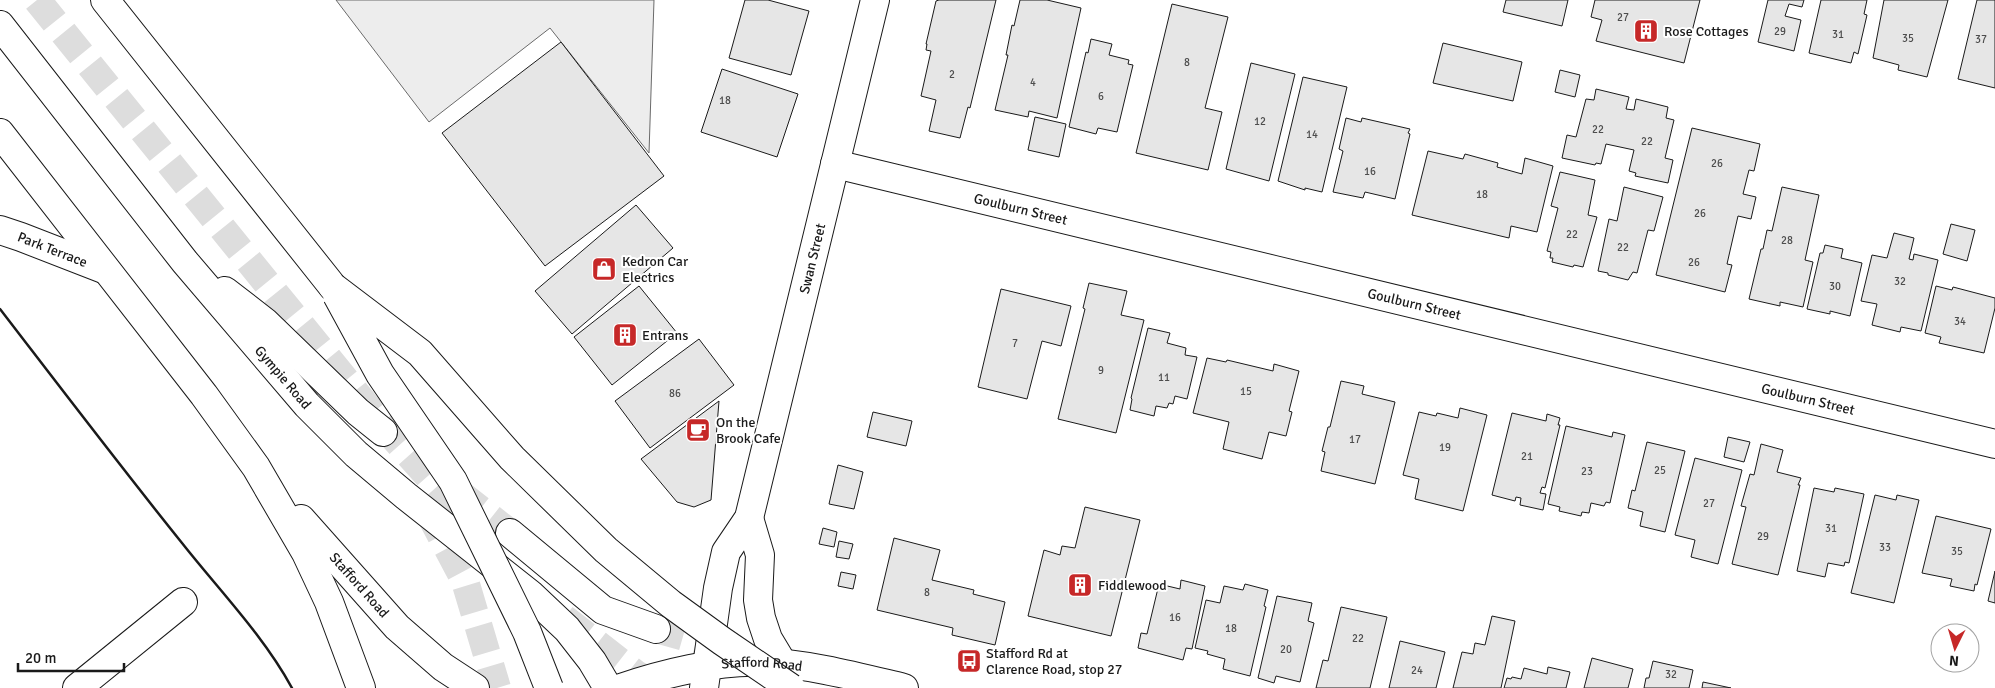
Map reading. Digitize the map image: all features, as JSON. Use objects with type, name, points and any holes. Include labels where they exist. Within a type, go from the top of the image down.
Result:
[{"type":"main road","points":[[105,0],[333,287],[380,374],[453,481],[527,632],[549,688]]},
{"type":"main road","name":"Swan Street","points":[[705,678],[726,552],[749,518],[875,0]]},
{"type":"main road","name":"Gympie Road","points":[[0,25],[185,262],[307,405],[356,454],[530,594],[567,629],[592,661],[608,688]]},
{"type":"main road","points":[[0,133],[204,394],[256,467],[306,554],[329,602],[360,688]]},
{"type":"main road","name":"Goulburn Street","points":[[835,164],[1995,444]]},
{"type":"main road","name":"Park Terrace","points":[[0,230],[106,270]]},
{"type":"main road","points":[[185,262],[265,322],[358,412],[383,432]]},
{"type":"main road","points":[[333,287],[420,353],[512,458],[606,550],[671,604],[722,642],[787,676]]},
{"type":"main road","name":"Stafford Road","points":[[256,467],[340,565],[397,627],[443,667],[475,688]]},
{"type":"main road","points":[[749,518],[760,555],[758,600],[761,618],[768,639],[787,676]]},
{"type":"main road","points":[[510,533],[603,610],[656,628]]},
{"type":"main road","points":[[77,688],[183,602]]},
{"type":"main road","name":"Stafford Road","points":[[621,688],[649,678],[705,678],[760,662],[787,676],[846,674],[904,688]]},
{"type":"shaded area","points":[[336,0],[654,0],[649,153],[550,28],[429,122]]},
{"type":"building","points":[[745,0],[768,0],[809,11],[791,75],[729,58]]},
{"type":"building","points":[[996,0],[970,108],[968,107],[960,138],[929,131],[936,100],[921,96],[931,51],[926,50],[926,44],[936,1]]},
{"type":"building","points":[[1020,0],[1047,0],[1081,8],[1057,118],[1029,111],[1028,117],[995,110],[1008,55],[1006,55],[1012,25],[1014,26]]},
{"type":"building","points":[[1506,0],[1568,0],[1562,26],[1503,12]]},
{"type":"building","name":"Rose Cottages","points":[[1595,0],[1700,0],[1684,63],[1596,41],[1602,20],[1591,17]]},
{"type":"building","points":[[1768,0],[1804,0],[1802,7],[1789,4],[1785,16],[1801,20],[1794,51],[1758,42]]},
{"type":"building","points":[[1821,0],[1867,0],[1864,14],[1867,15],[1858,54],[1854,52],[1851,63],[1809,53]]},
{"type":"building","points":[[1884,0],[1948,0],[1927,77],[1898,70],[1899,65],[1873,58]]},
{"type":"building","points":[[1977,0],[1995,0],[1995,88],[1958,79]]},
{"type":"building","points":[[1172,4],[1228,17],[1205,108],[1222,112],[1208,170],[1136,153]]},
{"type":"building","points":[[1091,39],[1112,44],[1109,55],[1129,60],[1128,64],[1133,65],[1117,132],[1098,128],[1096,134],[1069,127],[1086,52],[1088,53]]},
{"type":"building","points":[[561,42],[664,176],[545,266],[442,133]]},
{"type":"building","points":[[1443,43],[1522,62],[1513,101],[1433,83]]},
{"type":"building","points":[[1251,63],[1295,74],[1269,181],[1226,169]]},
{"type":"building","points":[[722,69],[798,94],[777,157],[701,132]]},
{"type":"building","points":[[1560,70],[1580,75],[1575,97],[1555,92]]},
{"type":"building","points":[[1303,77],[1347,87],[1322,192],[1305,188],[1305,190],[1278,181]]},
{"type":"building","points":[[1596,89],[1629,97],[1626,109],[1634,110],[1636,99],[1668,107],[1666,118],[1674,120],[1665,158],[1673,160],[1668,183],[1635,176],[1636,173],[1629,171],[1634,150],[1606,144],[1601,164],[1596,163],[1595,165],[1562,158],[1567,135],[1576,137],[1586,99],[1594,100]]},
{"type":"building","points":[[1035,117],[1066,124],[1059,157],[1028,150]]},
{"type":"building","points":[[1346,118],[1361,122],[1362,118],[1410,129],[1395,199],[1365,192],[1363,198],[1333,192],[1343,151],[1339,149]]},
{"type":"building","points":[[1692,128],[1760,144],[1754,171],[1749,170],[1743,194],[1756,197],[1751,219],[1738,216],[1727,264],[1732,265],[1725,292],[1656,275]]},
{"type":"building","points":[[1428,151],[1463,159],[1465,154],[1498,163],[1497,167],[1522,174],[1525,158],[1553,166],[1537,232],[1511,226],[1509,238],[1412,215]]},
{"type":"building","points":[[1560,172],[1595,180],[1588,215],[1597,217],[1583,267],[1574,265],[1573,267],[1552,262],[1553,258],[1550,258],[1551,252],[1547,251],[1558,208],[1551,206]]},
{"type":"building","points":[[1624,187],[1663,197],[1654,231],[1648,230],[1637,273],[1633,272],[1628,280],[1598,271],[1609,219],[1617,221]]},
{"type":"building","points":[[1782,187],[1819,195],[1805,260],[1813,262],[1803,307],[1780,302],[1780,306],[1749,299],[1767,230],[1772,231]]},
{"type":"building","name":"Kedron Car Electrics","points":[[636,205],[673,248],[572,334],[535,291]]},
{"type":"building","points":[[1951,224],[1975,230],[1967,261],[1943,254]]},
{"type":"building","points":[[1894,233],[1914,238],[1909,259],[1913,260],[1914,254],[1938,260],[1921,331],[1901,327],[1900,332],[1872,325],[1877,304],[1861,301],[1872,255],[1887,258]]},
{"type":"building","points":[[1825,245],[1843,249],[1841,258],[1862,263],[1850,316],[1830,311],[1830,314],[1807,309],[1820,253],[1823,253]]},
{"type":"building","points":[[1089,283],[1127,291],[1121,315],[1144,320],[1116,433],[1058,419],[1085,309],[1083,308]]},
{"type":"building","name":"Entrans","points":[[639,286],[677,333],[612,385],[574,337]]},
{"type":"building","points":[[1936,286],[1952,290],[1953,287],[1995,298],[1995,308],[1984,353],[1939,343],[1941,337],[1925,333]]},
{"type":"building","points":[[1001,289],[1071,306],[1061,346],[1042,341],[1027,399],[978,387]]},
{"type":"building","points":[[1148,328],[1170,333],[1167,343],[1186,348],[1185,355],[1197,357],[1187,399],[1175,396],[1173,404],[1169,403],[1167,408],[1156,406],[1154,416],[1130,410],[1131,398]]},
{"type":"building","points":[[699,339],[734,385],[650,448],[615,401]]},
{"type":"building","points":[[1207,358],[1226,362],[1227,360],[1273,371],[1274,364],[1299,371],[1289,411],[1292,412],[1286,436],[1269,432],[1262,459],[1223,449],[1229,422],[1193,413]]},
{"type":"building","points":[[1341,381],[1364,386],[1362,394],[1395,402],[1375,484],[1321,471],[1325,452],[1322,451]]},
{"type":"building","name":"On the Brook Cafe","points":[[719,401],[711,500],[694,507],[677,502],[641,459]]},
{"type":"building","points":[[1460,408],[1487,415],[1463,511],[1415,499],[1419,479],[1403,475],[1419,412],[1436,416],[1437,413],[1458,418]]},
{"type":"building","points":[[873,412],[912,421],[906,446],[867,437]]},
{"type":"building","points":[[1512,413],[1546,421],[1547,414],[1560,418],[1545,488],[1542,487],[1540,493],[1546,494],[1543,510],[1520,505],[1521,498],[1516,497],[1515,501],[1492,495]]},
{"type":"building","points":[[1566,426],[1612,437],[1613,432],[1625,435],[1610,503],[1606,502],[1604,506],[1591,503],[1589,513],[1582,512],[1581,516],[1559,511],[1560,507],[1548,504]]},
{"type":"building","points":[[1728,437],[1750,442],[1744,462],[1724,457]]},
{"type":"building","points":[[1647,442],[1685,451],[1665,532],[1640,526],[1643,512],[1628,508],[1632,490],[1635,491]]},
{"type":"building","points":[[1761,444],[1783,450],[1777,472],[1801,478],[1778,575],[1732,564],[1746,507],[1741,506],[1750,474],[1754,475]]},
{"type":"building","points":[[1695,458],[1742,470],[1718,564],[1691,557],[1695,540],[1675,535]]},
{"type":"building","points":[[838,465],[863,472],[854,509],[829,504]]},
{"type":"building","points":[[1814,488],[1834,492],[1835,488],[1864,494],[1849,563],[1845,562],[1844,566],[1828,563],[1825,577],[1797,571]]},
{"type":"building","points":[[1875,495],[1896,500],[1897,495],[1919,500],[1894,603],[1851,593]]},
{"type":"building","name":"Fiddlewood","points":[[1085,507],[1140,520],[1111,636],[1028,616],[1044,550],[1060,555],[1062,546],[1075,548]]},
{"type":"building","points":[[1936,516],[1991,529],[1974,591],[1950,586],[1952,579],[1922,573]]},
{"type":"building","points":[[823,528],[837,532],[834,547],[819,544]]},
{"type":"building","points":[[894,538],[940,550],[932,580],[974,590],[973,594],[1005,602],[995,645],[952,635],[953,628],[877,610]]},
{"type":"building","points":[[839,541],[853,544],[849,559],[836,557]]},
{"type":"building","points":[[1995,571],[1995,603],[1988,601]]},
{"type":"building","points":[[841,572],[856,575],[853,589],[838,586]]},
{"type":"building","points":[[1181,580],[1205,586],[1192,649],[1186,648],[1183,660],[1138,648],[1141,633],[1147,634],[1159,584],[1180,589]]},
{"type":"building","points":[[1245,584],[1268,590],[1264,606],[1266,607],[1250,676],[1223,669],[1225,659],[1207,654],[1208,651],[1195,648],[1206,600],[1220,603],[1224,586],[1243,590]]},
{"type":"building","points":[[1277,596],[1312,603],[1308,621],[1314,623],[1300,682],[1276,676],[1274,683],[1258,678]]},
{"type":"building","points":[[1341,607],[1387,617],[1370,688],[1316,688],[1323,660],[1328,661]]},
{"type":"building","points":[[1492,616],[1515,621],[1501,688],[1453,688],[1462,652],[1473,654],[1475,643],[1485,645]]},
{"type":"building","points":[[1400,641],[1445,652],[1436,688],[1389,688]]},
{"type":"building","points":[[1592,658],[1633,669],[1628,688],[1584,688]]},
{"type":"building","points":[[1653,661],[1693,670],[1689,688],[1644,688],[1646,678],[1649,678]]},
{"type":"building","points":[[1548,667],[1570,672],[1566,688],[1504,688],[1507,678],[1521,679],[1524,668],[1547,674]]},
{"type":"building","points":[[1703,682],[1731,688],[1702,688]]},
{"type":"tunnel","points":[[37,0],[378,420],[469,522]]},
{"type":"tunnel","points":[[458,492],[510,533]]},
{"type":"tunnel","points":[[428,511],[465,581],[497,688]]},
{"type":"tunnel","points":[[564,618],[636,674],[659,688]]},
{"type":"tunnel","points":[[656,629],[734,651]]},
{"type":"wall","points":[[0,309],[136,485],[254,631],[292,688]]},
{"type":"place","name":"Rose Cottages","points":[[1646,31]]},
{"type":"place","name":"Kedron Car Electrics","points":[[604,269]]},
{"type":"place","name":"Entrans","points":[[625,335]]},
{"type":"place","name":"On the Brook Cafe","points":[[698,430]]},
{"type":"place","name":"Fiddlewood","points":[[1080,585]]},
{"type":"place","name":"Stafford Rd at Clarence Road, stop 27","points":[[969,661]]}]
